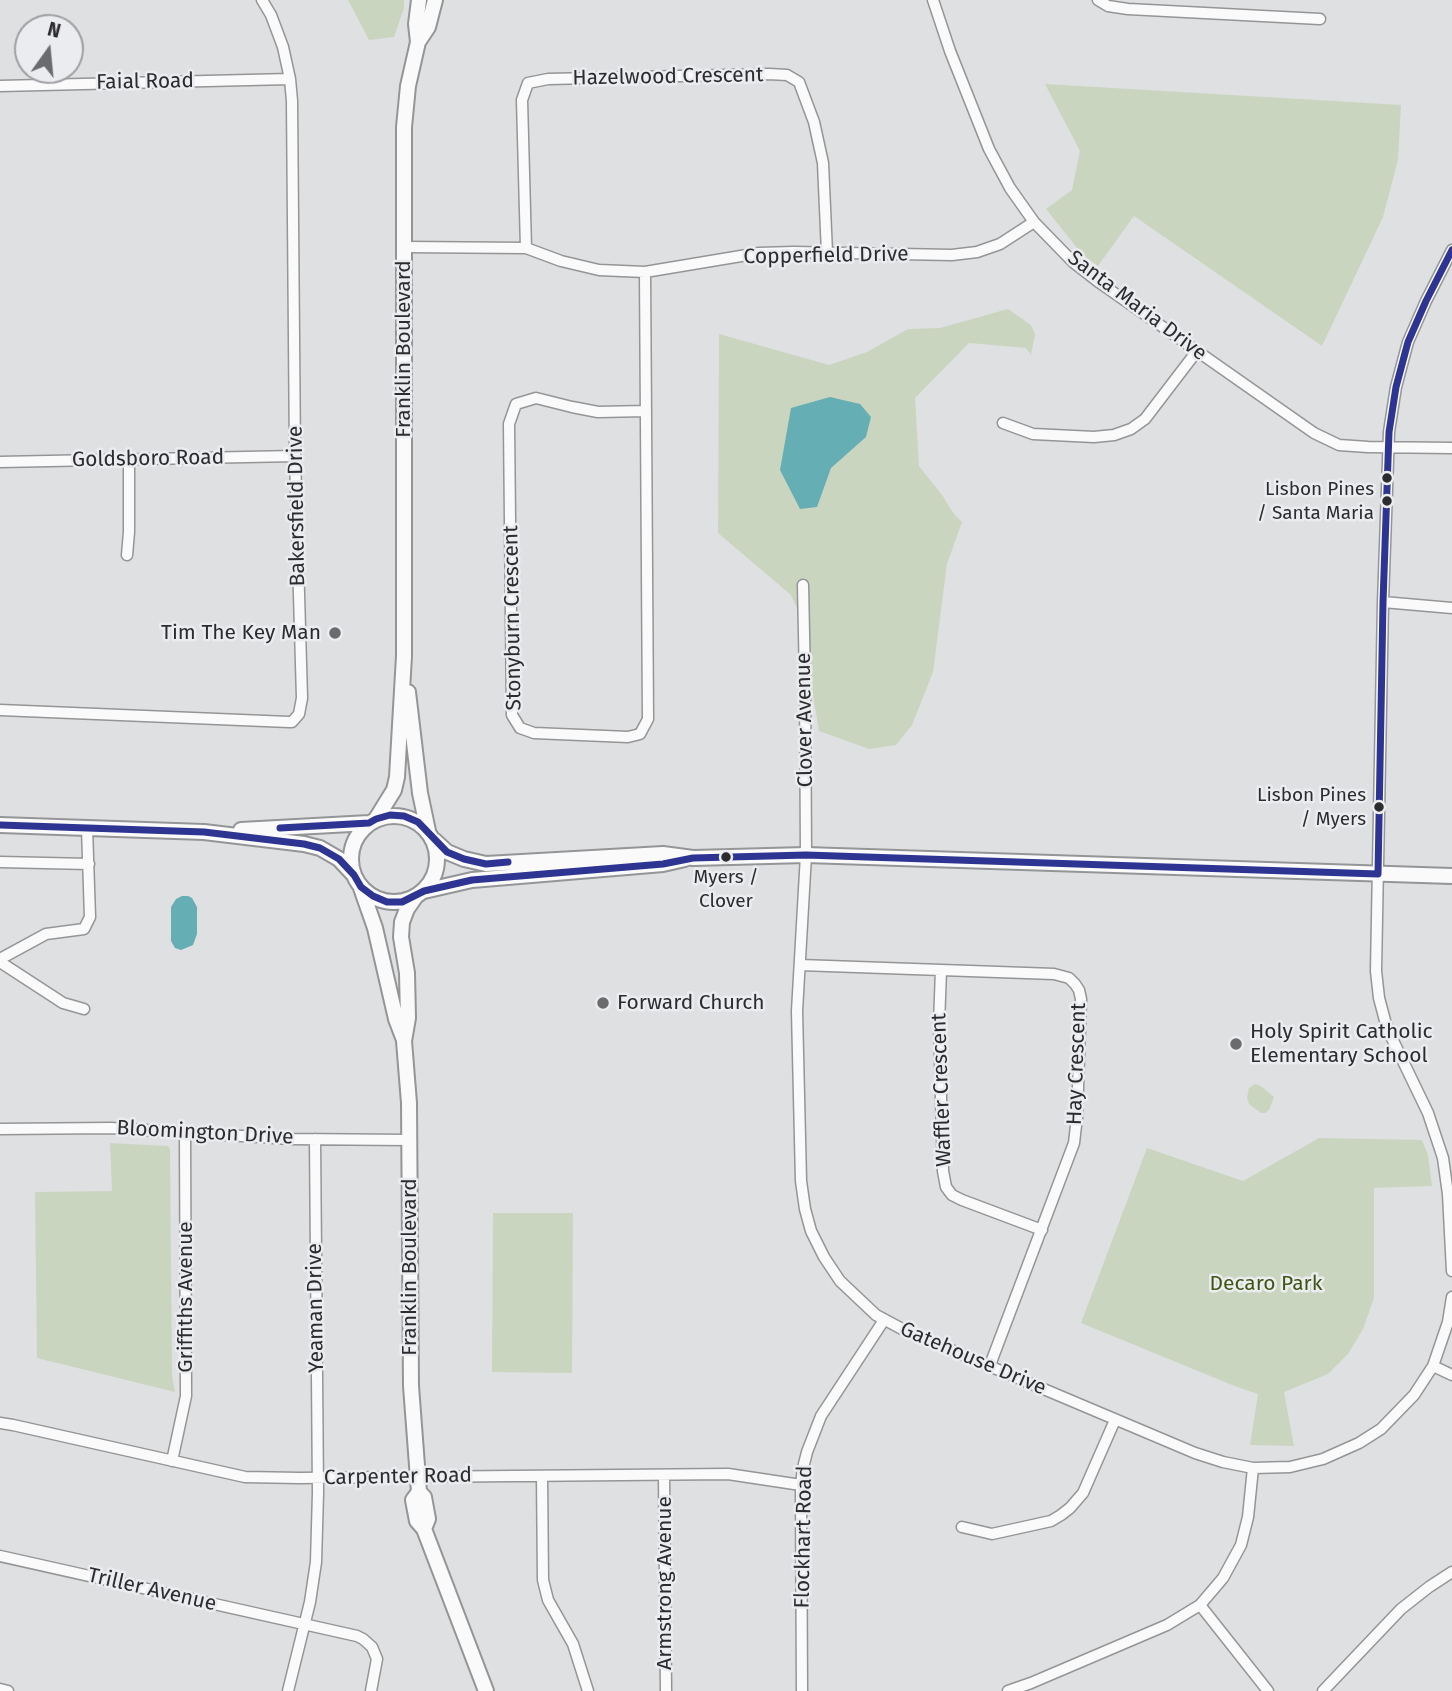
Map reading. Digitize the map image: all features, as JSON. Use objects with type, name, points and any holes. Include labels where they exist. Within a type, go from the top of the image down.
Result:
[{"type":"main road","name":"Franklin Boulevard","points":[[418,43],[416,24],[419,0]]},
{"type":"main road","name":"Franklin Boulevard","points":[[372,821],[394,790],[397,778],[404,656],[404,127],[408,86],[418,43],[428,27],[435,0]]},
{"type":"main road","name":"Franklin Boulevard","points":[[404,656],[420,793],[431,836]]},
{"type":"main road","points":[[204,832],[372,821],[390,815],[404,816],[418,822],[447,852],[464,859],[486,863],[663,854],[693,858],[806,855],[1452,876]]},
{"type":"main road","points":[[357,881],[351,864],[351,852],[360,831],[372,821]]},
{"type":"main road","points":[[0,825],[204,832],[304,844],[320,848],[339,859],[373,897],[387,902],[402,902],[420,894],[472,880],[663,864],[693,858]]},
{"type":"main road","points":[[420,894],[432,880],[437,867],[438,853],[431,836]]},
{"type":"main road","name":"Franklin Boulevard","points":[[357,881],[375,928],[396,1019],[404,1041]]},
{"type":"main road","name":"Franklin Boulevard","points":[[420,894],[407,909],[402,922],[401,937],[407,973],[408,1018],[404,1041],[409,1103],[411,1386],[419,1492],[424,1497],[428,1518],[424,1529],[486,1691]]},
{"type":"street","name":"Bakersfield Drive","points":[[0,710],[292,722],[299,714],[302,698],[295,456],[292,101],[282,47],[271,15],[262,0]]},
{"type":"street","name":"Santa Maria Drive","points":[[933,0],[989,149],[1010,188],[1034,222],[1073,262],[1314,433],[1339,445],[1452,448]]},
{"type":"street","points":[[1098,0],[1108,6],[1128,9],[1320,19]]},
{"type":"street","name":"Hazelwood Crescent","points":[[526,248],[522,100],[528,83],[548,79],[769,74],[787,75],[799,82],[814,122],[823,163],[827,253]]},
{"type":"street","name":"Faial Road","points":[[0,86],[290,79]]},
{"type":"street","name":"Copperfield Drive","points":[[405,247],[526,248],[561,261],[599,270],[645,272],[759,253],[952,256],[977,253],[1000,244],[1034,222]]},
{"type":"street","points":[[1452,250],[1408,342],[1396,387],[1388,447],[1376,971],[1379,998],[1387,1028],[1448,1157],[1452,1271]]},
{"type":"street","name":"Stonyburn Crescent","points":[[645,272],[646,411],[648,719],[640,734],[628,737],[534,733],[520,728],[512,715],[509,424],[516,404],[536,398],[598,412],[646,411]]},
{"type":"street","points":[[1003,423],[1033,434],[1094,437],[1114,435],[1145,419],[1197,351]]},
{"type":"street","name":"Goldsboro Road","points":[[0,462],[295,456]]},
{"type":"street","points":[[127,555],[130,460]]},
{"type":"street","name":"Clover Avenue","points":[[803,585],[806,855]]},
{"type":"street","points":[[1383,602],[1452,608]]},
{"type":"street","points":[[84,1009],[63,1003],[0,961],[46,934],[83,929],[90,917],[88,828]]},
{"type":"street","name":"Gatehouse Drive","points":[[806,855],[797,1012],[804,1209],[824,1258],[840,1281],[884,1320],[1115,1420],[1208,1457],[1236,1466],[1290,1467],[1307,1464],[1359,1443],[1381,1429],[1404,1407],[1433,1366],[1448,1322],[1452,1297]]},
{"type":"street","points":[[0,862],[89,864]]},
{"type":"street","name":"Hay Crescent","points":[[800,965],[1054,974],[1069,978],[1079,990],[1081,999],[1076,1134],[990,1365]]},
{"type":"street","name":"Waffler Crescent","points":[[942,970],[939,1024],[943,1171],[946,1187],[952,1195],[962,1200],[1042,1230]]},
{"type":"street","name":"Bloomington Drive","points":[[0,1129],[111,1128],[315,1139],[409,1140]]},
{"type":"street","name":"Griffiths Avenue","points":[[172,1461],[186,1396],[185,1133]]},
{"type":"street","name":"Yeaman Drive","points":[[288,1691],[305,1625],[316,1562],[318,1478],[315,1139]]},
{"type":"street","name":"Flockhart Road","points":[[802,1691],[801,1485],[807,1452],[821,1416],[884,1320]]},
{"type":"street","points":[[1433,1366],[1452,1375]]},
{"type":"street","points":[[962,1527],[992,1534],[1051,1521],[1061,1515],[1078,1501],[1088,1486],[1115,1420]]},
{"type":"street","name":"Carpenter Road","points":[[0,1423],[245,1477],[728,1474],[801,1485]]},
{"type":"street","points":[[1008,1691],[1157,1630],[1200,1605],[1223,1578],[1241,1545],[1248,1517],[1253,1468]]},
{"type":"street","name":"Armstrong Avenue","points":[[664,1475],[666,1691]]},
{"type":"street","points":[[542,1476],[543,1580],[548,1600],[576,1653],[588,1691]]},
{"type":"street","name":"Triller Avenue","points":[[0,1556],[357,1636],[372,1647],[377,1659],[371,1691]]},
{"type":"street","points":[[1323,1691],[1401,1609],[1452,1572]]},
{"type":"street","points":[[1200,1605],[1268,1691]]},
{"type":"street","points":[[0,1689],[8,1691]]},
{"type":"green space","points":[[348,0],[404,0],[394,37],[369,40]]},
{"type":"green space","points":[[1045,84],[1401,105],[1398,160],[1383,217],[1322,346],[1134,216],[1098,266],[1082,254],[1046,209],[1072,190],[1080,151]]},
{"type":"green space","points":[[1008,309],[1031,325],[1035,334],[1031,355],[1026,348],[969,343],[915,398],[919,466],[962,522],[947,564],[933,672],[912,725],[896,745],[869,749],[819,731],[800,615],[791,595],[718,533],[719,334],[829,365],[867,352],[908,329],[940,328]]},
{"type":"green space","points":[[1255,1084],[1274,1097],[1265,1113],[1249,1104],[1249,1088]]},
{"type":"green space","name":"Decaro Park","points":[[1319,1138],[1422,1140],[1428,1155],[1432,1186],[1374,1188],[1374,1298],[1363,1329],[1348,1354],[1328,1374],[1284,1392],[1294,1446],[1250,1445],[1258,1394],[1081,1323],[1147,1148],[1243,1181]]},
{"type":"green space","points":[[110,1143],[168,1146],[170,1149],[172,1376],[175,1392],[37,1358],[35,1192],[112,1191]]},
{"type":"green space","points":[[493,1213],[573,1213],[572,1373],[492,1372]]},
{"type":"water","points":[[830,397],[860,404],[871,417],[866,437],[831,468],[817,507],[800,509],[780,470],[791,408]]},
{"type":"water","points":[[182,896],[192,898],[197,907],[197,934],[193,945],[181,950],[175,948],[171,941],[171,907],[176,899]]},
{"type":"transit line","points":[[1378,874],[1389,432],[1396,387],[1408,342],[1452,250]]},
{"type":"transit line","points":[[280,828],[369,823],[390,815],[404,816],[418,822],[447,852],[486,864],[508,862]]},
{"type":"transit line","points":[[0,825],[204,832],[304,844],[320,848],[339,859],[361,887],[387,902],[402,902],[424,891],[472,880],[663,864],[693,858],[806,855],[1378,874]]},
{"type":"place","name":"Lisbon Pines / Santa Maria","points":[[1387,501]]},
{"type":"place","name":"Tim The Key Man","points":[[335,633]]},
{"type":"place","name":"Lisbon Pines / Myers","points":[[1379,807]]},
{"type":"place","name":"Myers / Clover","points":[[726,857]]},
{"type":"place","name":"Forward Church","points":[[603,1003]]},
{"type":"place","name":"Holy Spirit Catholic Elementary School","points":[[1236,1044]]}]
